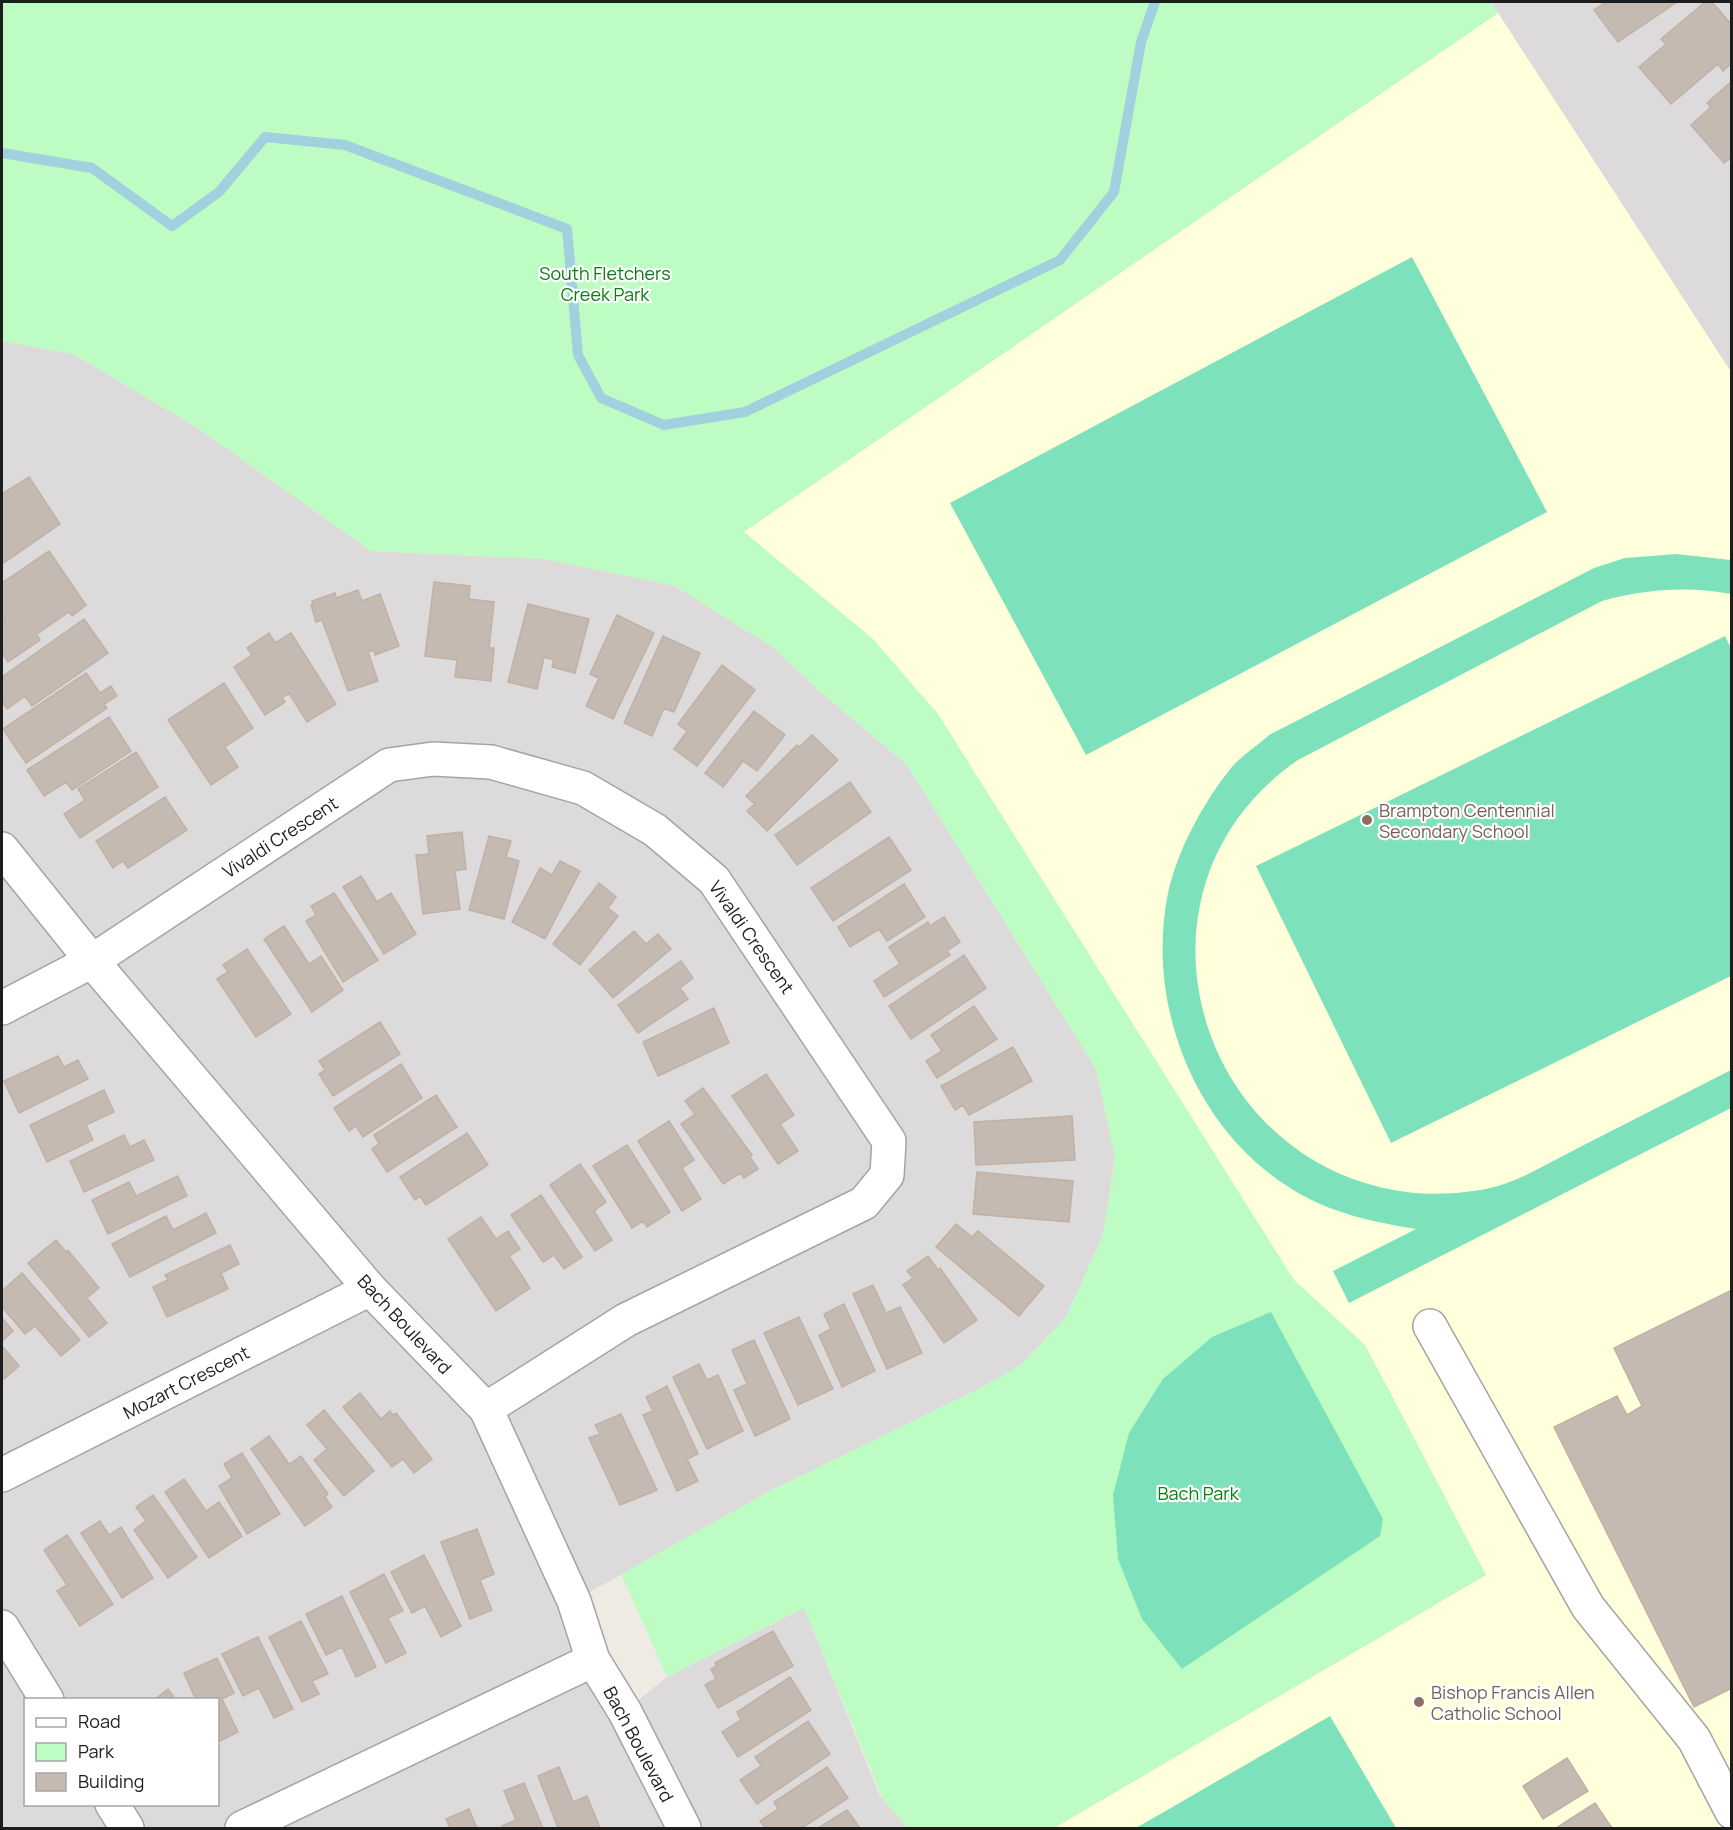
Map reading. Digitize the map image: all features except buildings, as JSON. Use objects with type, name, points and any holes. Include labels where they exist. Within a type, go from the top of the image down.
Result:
[{"type":"street","name":"Vivaldi Crescent","points":[[92,961],[389,765],[433,759],[491,762],[583,788],[655,830],[714,880],[889,1141],[888,1175],[864,1203],[626,1320],[486,1408]]},
{"type":"street","name":"Bach Boulevard","points":[[2,849],[92,961],[370,1289],[486,1408],[574,1601],[594,1660],[625,1712],[684,1828]]},
{"type":"street","points":[[2,1008],[92,961]]},
{"type":"street","name":"Mozart Crescent","points":[[2,1475],[370,1289]]},
{"type":"street","points":[[1430,1326],[1588,1607],[1694,1739],[1731,1812]]},
{"type":"street","points":[[2,1627],[46,1698]]},
{"type":"street","points":[[242,1828],[594,1660]]},
{"type":"street","points":[[113,1806],[128,1828]]},
{"type":"shaded area","points":[[1491,2],[1731,2],[1731,372],[1498,13]]},
{"type":"shaded area","name":"Brampton Centennial Secondary School","points":[[1498,13],[1731,372],[1731,1828],[1054,1828],[1486,1575],[1365,1345],[1294,1280],[743,532]]},
{"type":"shaded area","points":[[2,341],[73,354],[196,427],[371,551],[545,559],[675,586],[774,648],[818,690],[907,765],[1096,1069],[1115,1157],[1103,1235],[1066,1317],[1020,1366],[770,1491],[574,1601],[625,1711],[667,1677],[804,1608],[880,1796],[908,1828],[2,1828]]},
{"type":"green space","name":"South Fletchers Creek Park","points":[[2,2],[1491,2],[1498,13],[744,532],[873,639],[938,714],[1294,1280],[1365,1345],[1486,1575],[1054,1828],[908,1828],[883,1799],[804,1608],[667,1677],[621,1574],[770,1491],[1020,1366],[1066,1317],[1103,1235],[1115,1158],[1096,1069],[907,765],[818,690],[774,648],[675,586],[545,559],[371,551],[196,427],[73,354],[2,341]]},
{"type":"green space","points":[[1412,257],[1547,512],[1086,755],[950,503]]},
{"type":"green space","points":[[1676,554],[1731,560],[1731,594],[1698,590],[1666,590],[1602,601],[1298,760],[1241,814],[1207,879],[1195,947],[1205,1016],[1232,1080],[1278,1134],[1339,1173],[1414,1193],[1456,1193],[1498,1186],[1528,1174],[1731,1070],[1731,1108],[1349,1303],[1333,1271],[1416,1229],[1347,1214],[1299,1194],[1252,1158],[1224,1128],[1201,1094],[1183,1056],[1171,1016],[1164,975],[1163,934],[1168,893],[1185,843],[1201,811],[1231,768],[1269,735],[1594,568],[1625,558]]},
{"type":"green space","points":[[1725,636],[1732,650],[1731,976],[1391,1143],[1256,866]]},
{"type":"green space","name":"Bach Park","points":[[1271,1312],[1383,1519],[1380,1536],[1182,1669],[1142,1619],[1118,1559],[1113,1495],[1129,1433],[1163,1379],[1212,1337]]},
{"type":"green space","points":[[1330,1716],[1396,1828],[1136,1828]]},
{"type":"waterway","points":[[578,355],[601,398],[664,425],[745,412],[1060,260],[1114,192],[1141,42],[1155,2]]},
{"type":"waterway","points":[[2,153],[92,168],[172,226],[219,192],[265,137],[345,145],[567,229],[580,359]]},
{"type":"place","name":"Brampton Centennial Secondary School","points":[[1367,820]]},
{"type":"place","name":"Bishop Francis Allen Catholic School","points":[[1419,1702]]}]
